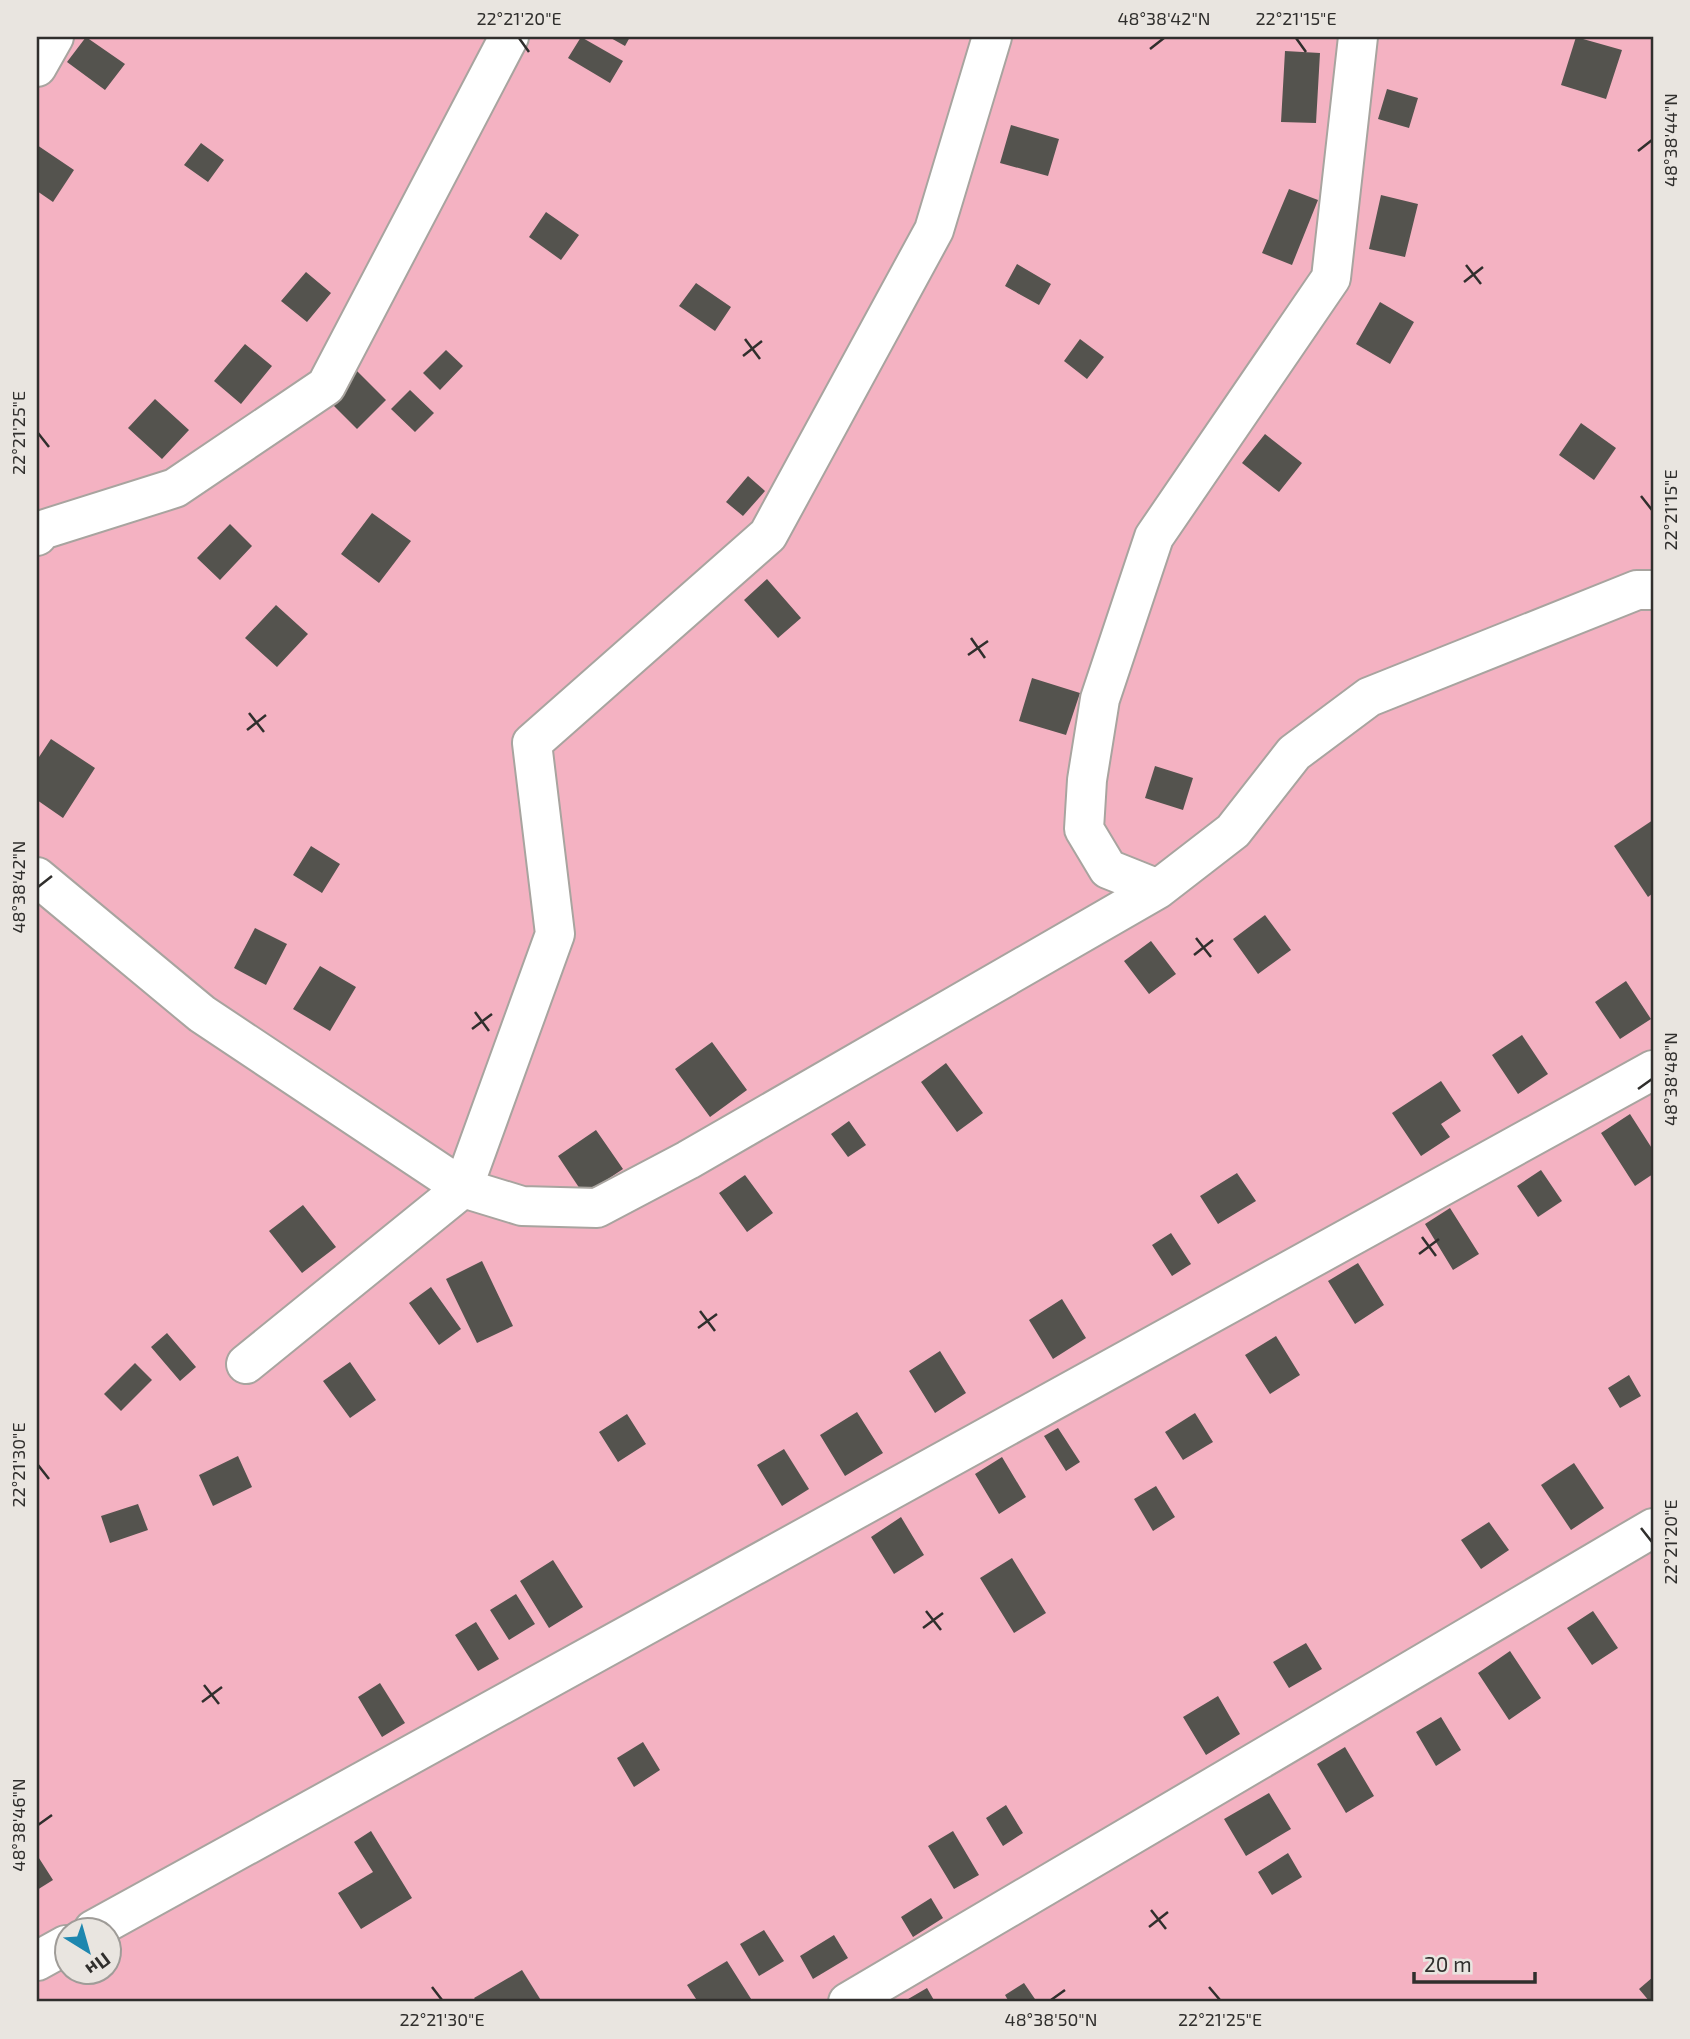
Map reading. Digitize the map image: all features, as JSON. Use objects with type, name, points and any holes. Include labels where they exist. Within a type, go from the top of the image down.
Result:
[{"type":"lane","points":[[37,67],[54,37]]},
{"type":"lane","points":[[37,536],[42,530],[175,488],[326,386],[509,37]]},
{"type":"lane","points":[[246,1364],[463,1188],[555,934],[532,743],[768,535],[934,230],[992,37]]},
{"type":"lane","points":[[1158,889],[1108,869],[1084,829],[1087,780],[1100,699],[1154,537],[1331,278],[1358,37]]},
{"type":"lane","points":[[37,877],[202,1014],[463,1188],[522,1206],[597,1208],[700,1153],[1158,889],[1234,831],[1294,752],[1369,697],[1637,590],[1653,590]]},
{"type":"lane","points":[[118,1916],[1653,1070]]},
{"type":"lane","points":[[848,2002],[1653,1528]]},
{"type":"shaded area","points":[[37,37],[1653,37],[1653,2002],[37,2002]]},
{"type":"building","points":[[86,37],[125,64],[105,90],[67,62]]},
{"type":"building","points":[[581,37],[623,61],[610,83],[568,58]]},
{"type":"building","points":[[609,37],[630,37],[625,46]]},
{"type":"building","points":[[1576,37],[1622,50],[1606,99],[1561,85]]},
{"type":"building","points":[[1285,51],[1320,53],[1316,123],[1281,122]]},
{"type":"building","points":[[1387,89],[1418,98],[1409,128],[1378,119]]},
{"type":"building","points":[[1011,125],[1059,139],[1048,176],[1000,163]]},
{"type":"building","points":[[201,143],[224,160],[208,182],[184,165]]},
{"type":"building","points":[[37,145],[74,170],[53,202],[37,191]]},
{"type":"building","points":[[1289,189],[1318,200],[1292,265],[1262,253]]},
{"type":"building","points":[[1381,195],[1418,204],[1405,257],[1369,249]]},
{"type":"building","points":[[546,212],[579,235],[561,260],[529,237]]},
{"type":"building","points":[[1017,264],[1051,284],[1039,305],[1005,286]]},
{"type":"building","points":[[306,272],[331,293],[307,322],[281,301]]},
{"type":"building","points":[[696,283],[731,307],[715,331],[679,306]]},
{"type":"building","points":[[1380,302],[1414,322],[1390,364],[1356,344]]},
{"type":"building","points":[[1080,339],[1104,357],[1087,379],[1064,361]]},
{"type":"building","points":[[245,344],[272,366],[241,404],[214,381]]},
{"type":"building","points":[[446,350],[463,366],[440,390],[423,373]]},
{"type":"building","points":[[356,370],[386,400],[357,429],[327,399]]},
{"type":"building","points":[[410,390],[434,413],[415,432],[391,409]]},
{"type":"building","points":[[155,399],[189,430],[162,459],[128,428]]},
{"type":"building","points":[[1581,423],[1616,448],[1594,480],[1559,455]]},
{"type":"building","points":[[1265,434],[1302,463],[1279,492],[1242,463]]},
{"type":"building","points":[[748,476],[765,491],[743,516],[726,502]]},
{"type":"building","points":[[372,513],[411,541],[379,583],[341,554]]},
{"type":"building","points":[[230,524],[252,546],[220,580],[197,558]]},
{"type":"building","points":[[767,579],[801,618],[778,638],[744,600]]},
{"type":"building","points":[[276,605],[308,634],[277,667],[245,638]]},
{"type":"building","points":[[1032,678],[1080,693],[1066,735],[1019,721]]},
{"type":"building","points":[[51,739],[95,768],[63,818],[37,800],[37,760]]},
{"type":"building","points":[[1155,766],[1193,778],[1183,810],[1145,798]]},
{"type":"building","points":[[1653,820],[1653,893],[1648,897],[1614,846]]},
{"type":"building","points":[[311,846],[340,864],[322,893],[293,875]]},
{"type":"building","points":[[1265,915],[1291,950],[1258,974],[1233,939]]},
{"type":"building","points":[[255,928],[287,944],[266,985],[234,968]]},
{"type":"building","points":[[1151,941],[1176,974],[1149,994],[1124,961]]},
{"type":"building","points":[[320,966],[356,987],[330,1031],[293,1009]]},
{"type":"building","points":[[1626,981],[1651,1019],[1620,1039],[1595,1002]]},
{"type":"building","points":[[1522,1035],[1548,1074],[1518,1094],[1492,1055]]},
{"type":"building","points":[[712,1042],[747,1090],[710,1117],[675,1069]]},
{"type":"building","points":[[946,1063],[983,1113],[957,1132],[921,1082]]},
{"type":"building","points":[[1441,1081],[1461,1111],[1441,1124],[1450,1137],[1421,1156],[1392,1113]]},
{"type":"building","points":[[1630,1114],[1653,1150],[1653,1174],[1635,1186],[1601,1133]]},
{"type":"building","points":[[849,1121],[866,1145],[848,1157],[831,1134]]},
{"type":"building","points":[[596,1130],[623,1169],[584,1195],[558,1156]]},
{"type":"building","points":[[1541,1170],[1562,1201],[1538,1217],[1517,1186]]},
{"type":"building","points":[[1237,1173],[1256,1201],[1218,1224],[1200,1196]]},
{"type":"building","points":[[745,1175],[773,1213],[747,1232],[719,1193]]},
{"type":"building","points":[[303,1205],[336,1247],[302,1273],[269,1231]]},
{"type":"building","points":[[1450,1208],[1479,1254],[1453,1270],[1425,1224]]},
{"type":"building","points":[[1171,1233],[1191,1264],[1172,1276],[1152,1245]]},
{"type":"building","points":[[482,1261],[513,1326],[477,1343],[446,1279]]},
{"type":"building","points":[[1358,1263],[1384,1305],[1355,1324],[1328,1281]]},
{"type":"building","points":[[431,1287],[461,1329],[439,1345],[409,1303]]},
{"type":"building","points":[[1062,1299],[1086,1338],[1053,1359],[1029,1320]]},
{"type":"building","points":[[167,1333],[196,1367],[180,1381],[151,1347]]},
{"type":"building","points":[[1276,1336],[1300,1375],[1270,1394],[1245,1355]]},
{"type":"building","points":[[940,1351],[966,1393],[935,1413],[909,1371]]},
{"type":"building","points":[[350,1362],[376,1400],[350,1418],[323,1381]]},
{"type":"building","points":[[135,1363],[152,1380],[121,1411],[104,1394]]},
{"type":"building","points":[[1629,1375],[1641,1396],[1620,1408],[1608,1388]]},
{"type":"building","points":[[857,1412],[883,1453],[845,1476],[820,1435]]},
{"type":"building","points":[[1195,1413],[1213,1442],[1183,1460],[1165,1432]]},
{"type":"building","points":[[627,1414],[646,1444],[618,1462],[599,1432]]},
{"type":"building","points":[[1058,1428],[1080,1462],[1066,1471],[1044,1436]]},
{"type":"building","points":[[784,1449],[809,1489],[782,1506],[757,1465]]},
{"type":"building","points":[[238,1456],[252,1487],[213,1506],[199,1475]]},
{"type":"building","points":[[1002,1457],[1026,1497],[999,1514],[975,1474]]},
{"type":"building","points":[[1574,1463],[1604,1508],[1571,1530],[1541,1485]]},
{"type":"building","points":[[1156,1486],[1175,1517],[1153,1531],[1134,1499]]},
{"type":"building","points":[[138,1504],[148,1530],[110,1543],[101,1516]]},
{"type":"building","points":[[901,1517],[924,1555],[894,1574],[871,1537]]},
{"type":"building","points":[[1489,1522],[1509,1550],[1481,1569],[1461,1540]]},
{"type":"building","points":[[1012,1558],[1046,1613],[1014,1633],[980,1578]]},
{"type":"building","points":[[553,1560],[583,1607],[549,1628],[520,1581]]},
{"type":"building","points":[[516,1594],[535,1624],[509,1640],[490,1610]]},
{"type":"building","points":[[1593,1611],[1618,1648],[1592,1665],[1567,1628]]},
{"type":"building","points":[[476,1622],[499,1659],[478,1671],[455,1635]]},
{"type":"building","points":[[1306,1643],[1322,1669],[1289,1688],[1273,1662]]},
{"type":"building","points":[[1510,1651],[1541,1698],[1509,1720],[1478,1673]]},
{"type":"building","points":[[380,1683],[405,1723],[382,1737],[358,1697]]},
{"type":"building","points":[[1218,1696],[1240,1734],[1206,1755],[1183,1717]]},
{"type":"building","points":[[1441,1717],[1461,1750],[1436,1766],[1416,1732]]},
{"type":"building","points":[[643,1742],[660,1770],[634,1787],[617,1758]]},
{"type":"building","points":[[1345,1747],[1374,1796],[1346,1813],[1317,1764]]},
{"type":"building","points":[[1269,1793],[1291,1829],[1246,1856],[1224,1819]]},
{"type":"building","points":[[1006,1805],[1023,1833],[1003,1846],[986,1818]]},
{"type":"building","points":[[371,1831],[412,1898],[361,1929],[338,1893],[373,1872],[354,1842]]},
{"type":"building","points":[[953,1831],[979,1875],[954,1889],[928,1846]]},
{"type":"building","points":[[1288,1853],[1302,1877],[1272,1895],[1258,1872]]},
{"type":"building","points":[[37,1855],[53,1880],[37,1890]]},
{"type":"building","points":[[931,1898],[943,1918],[913,1937],[901,1917]]},
{"type":"building","points":[[764,1930],[784,1961],[759,1976],[740,1944]]},
{"type":"building","points":[[834,1935],[848,1958],[813,1979],[800,1956]]},
{"type":"building","points":[[727,1961],[753,2002],[698,2002],[687,1985]]},
{"type":"building","points":[[522,1970],[542,2002],[477,2002],[474,1998]]},
{"type":"building","points":[[1653,1977],[1653,2002],[1650,2002],[1639,1989]]},
{"type":"building","points":[[1024,1983],[1037,2002],[1009,2002],[1005,1995]]},
{"type":"building","points":[[927,1988],[935,2002],[903,2002]]}]
